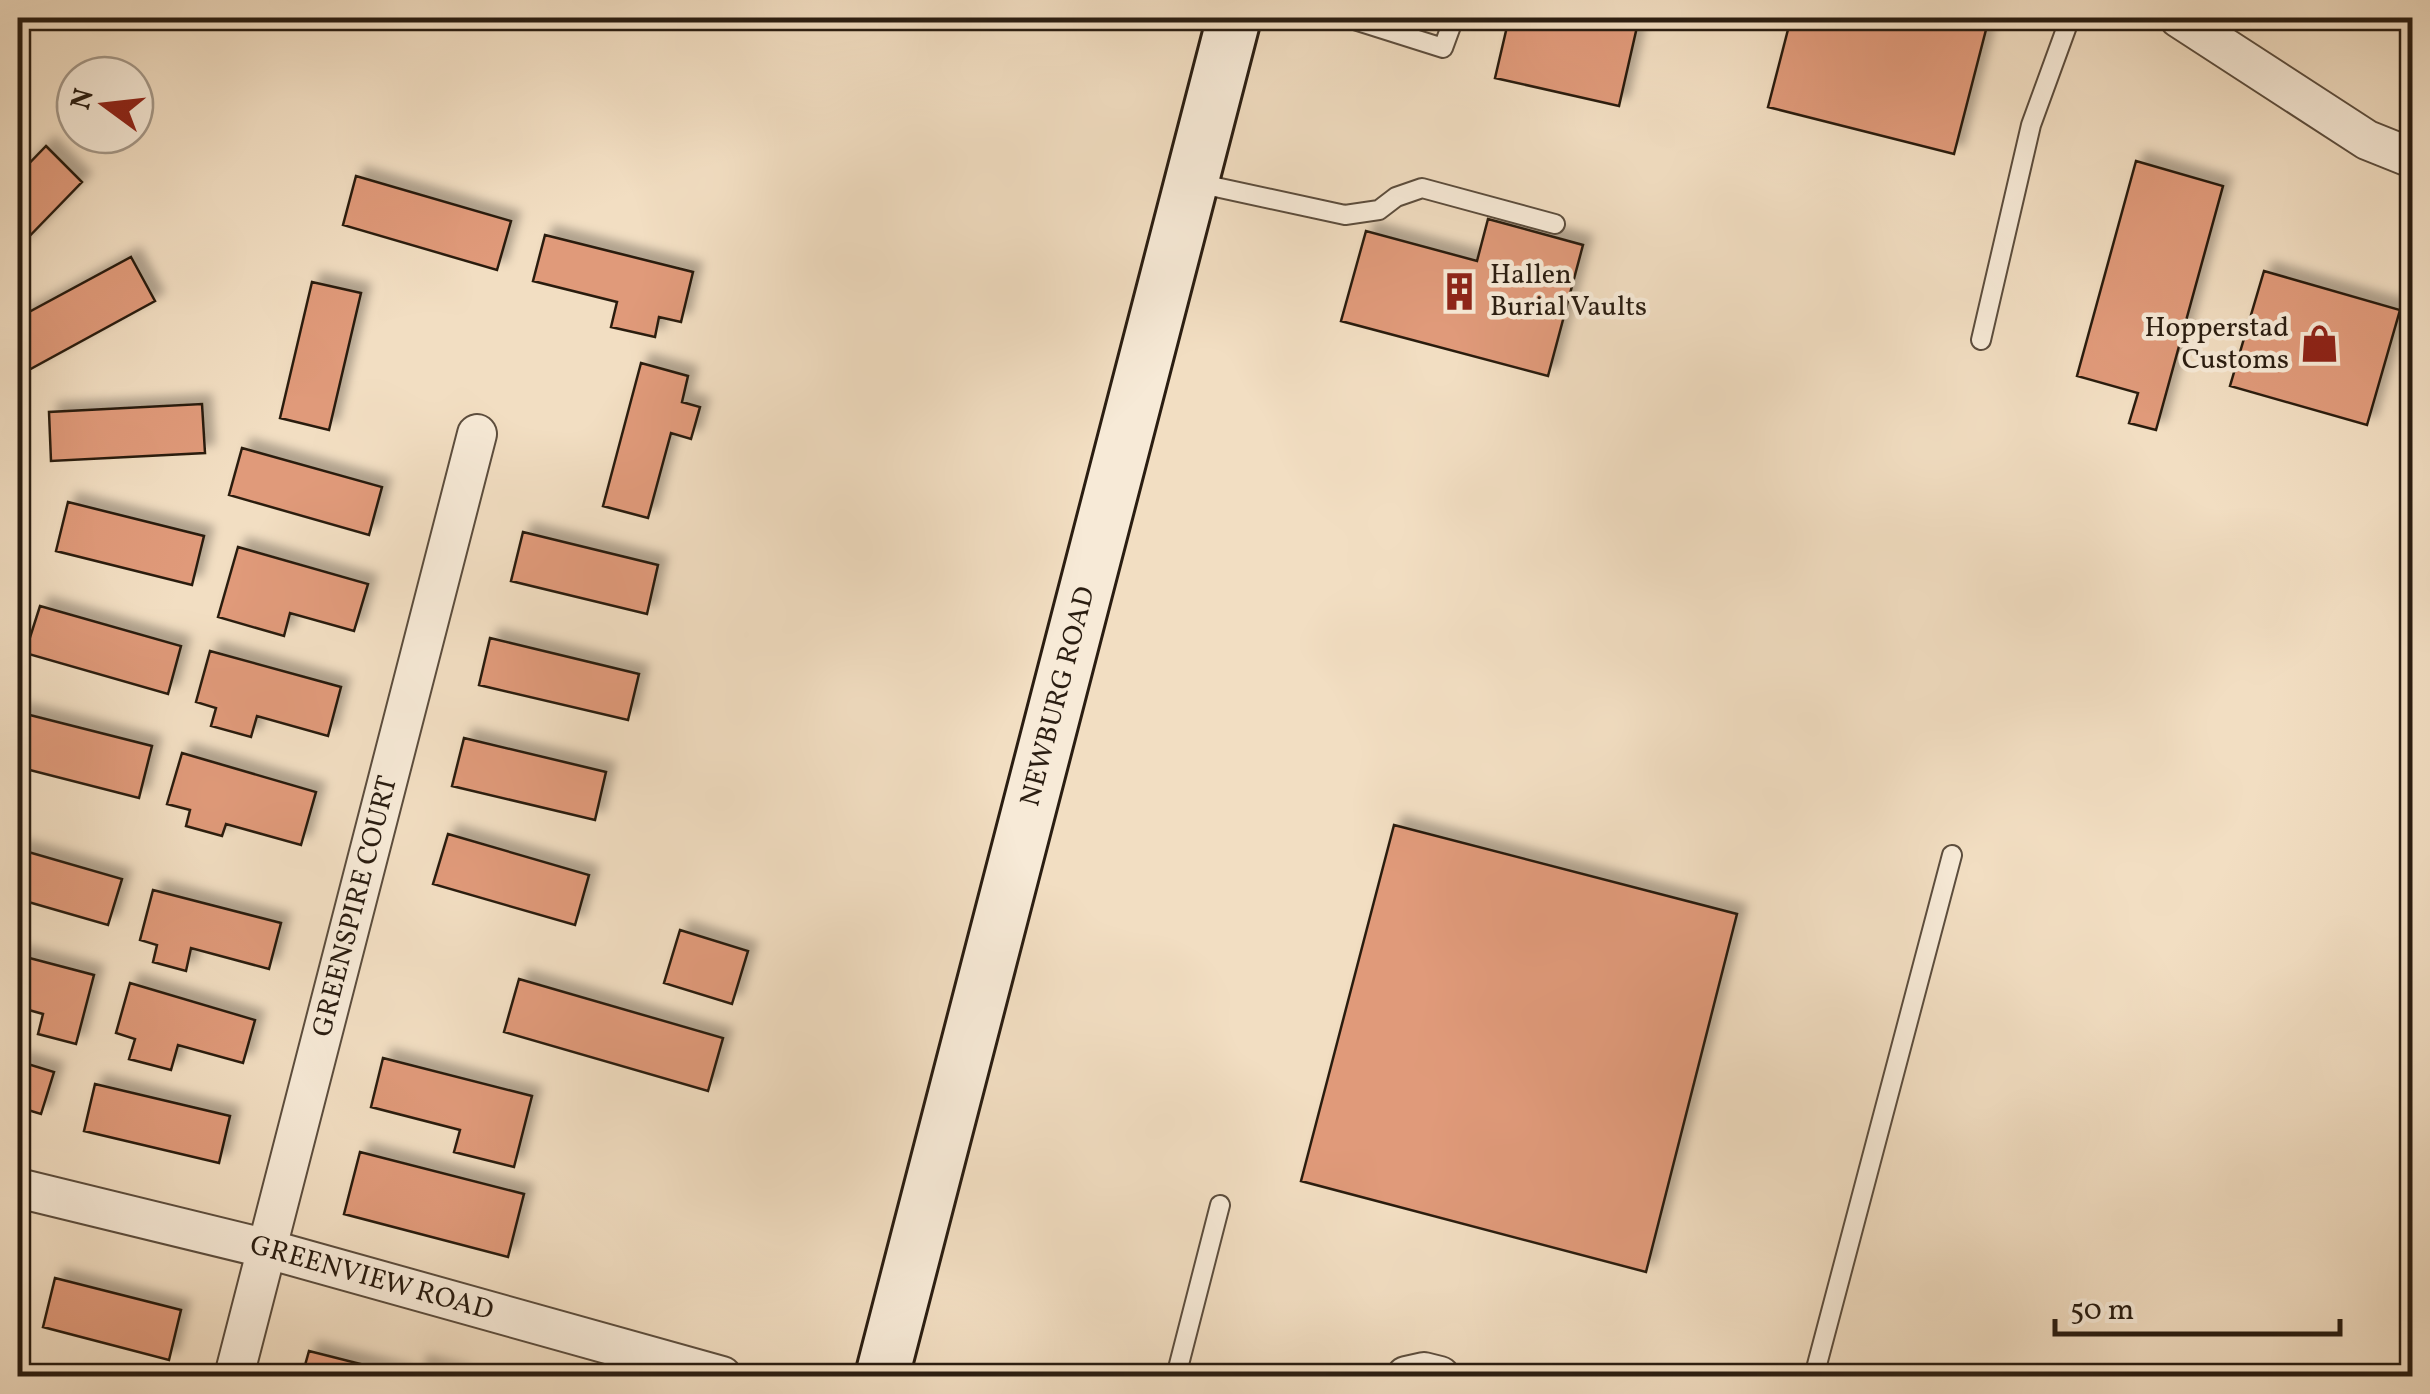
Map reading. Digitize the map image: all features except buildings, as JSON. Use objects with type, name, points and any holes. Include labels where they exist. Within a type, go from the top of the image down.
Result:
[{"type":"main road","name":"NEWBURG ROAD","points":[[882,1376],[1234,18]]},
{"type":"street","points":[[2179,18],[2367,140],[2412,158]]},
{"type":"street","name":"GREENSPIRE COURT","points":[[234,1376],[477,434]]},
{"type":"street","name":"GREENVIEW ROAD","points":[[18,1188],[264,1248],[722,1376]]},
{"type":"street","points":[[1406,1376],[1424,1372],[1440,1376]]},
{"type":"lane","points":[[1348,18],[1443,48],[1454,18]]},
{"type":"lane","points":[[1981,340],[2032,126],[2070,18]]},
{"type":"lane","points":[[1191,182],[1345,215],[1379,210],[1396,197],[1422,188],[1555,224]]},
{"type":"lane","points":[[1814,1376],[1952,855]]},
{"type":"lane","points":[[1176,1376],[1220,1205]]},
{"type":"place","name":"Hallen Burial Vaults","points":[[1460,291]]},
{"type":"place","name":"Hopperstad Customs","points":[[2319,344]]}]
